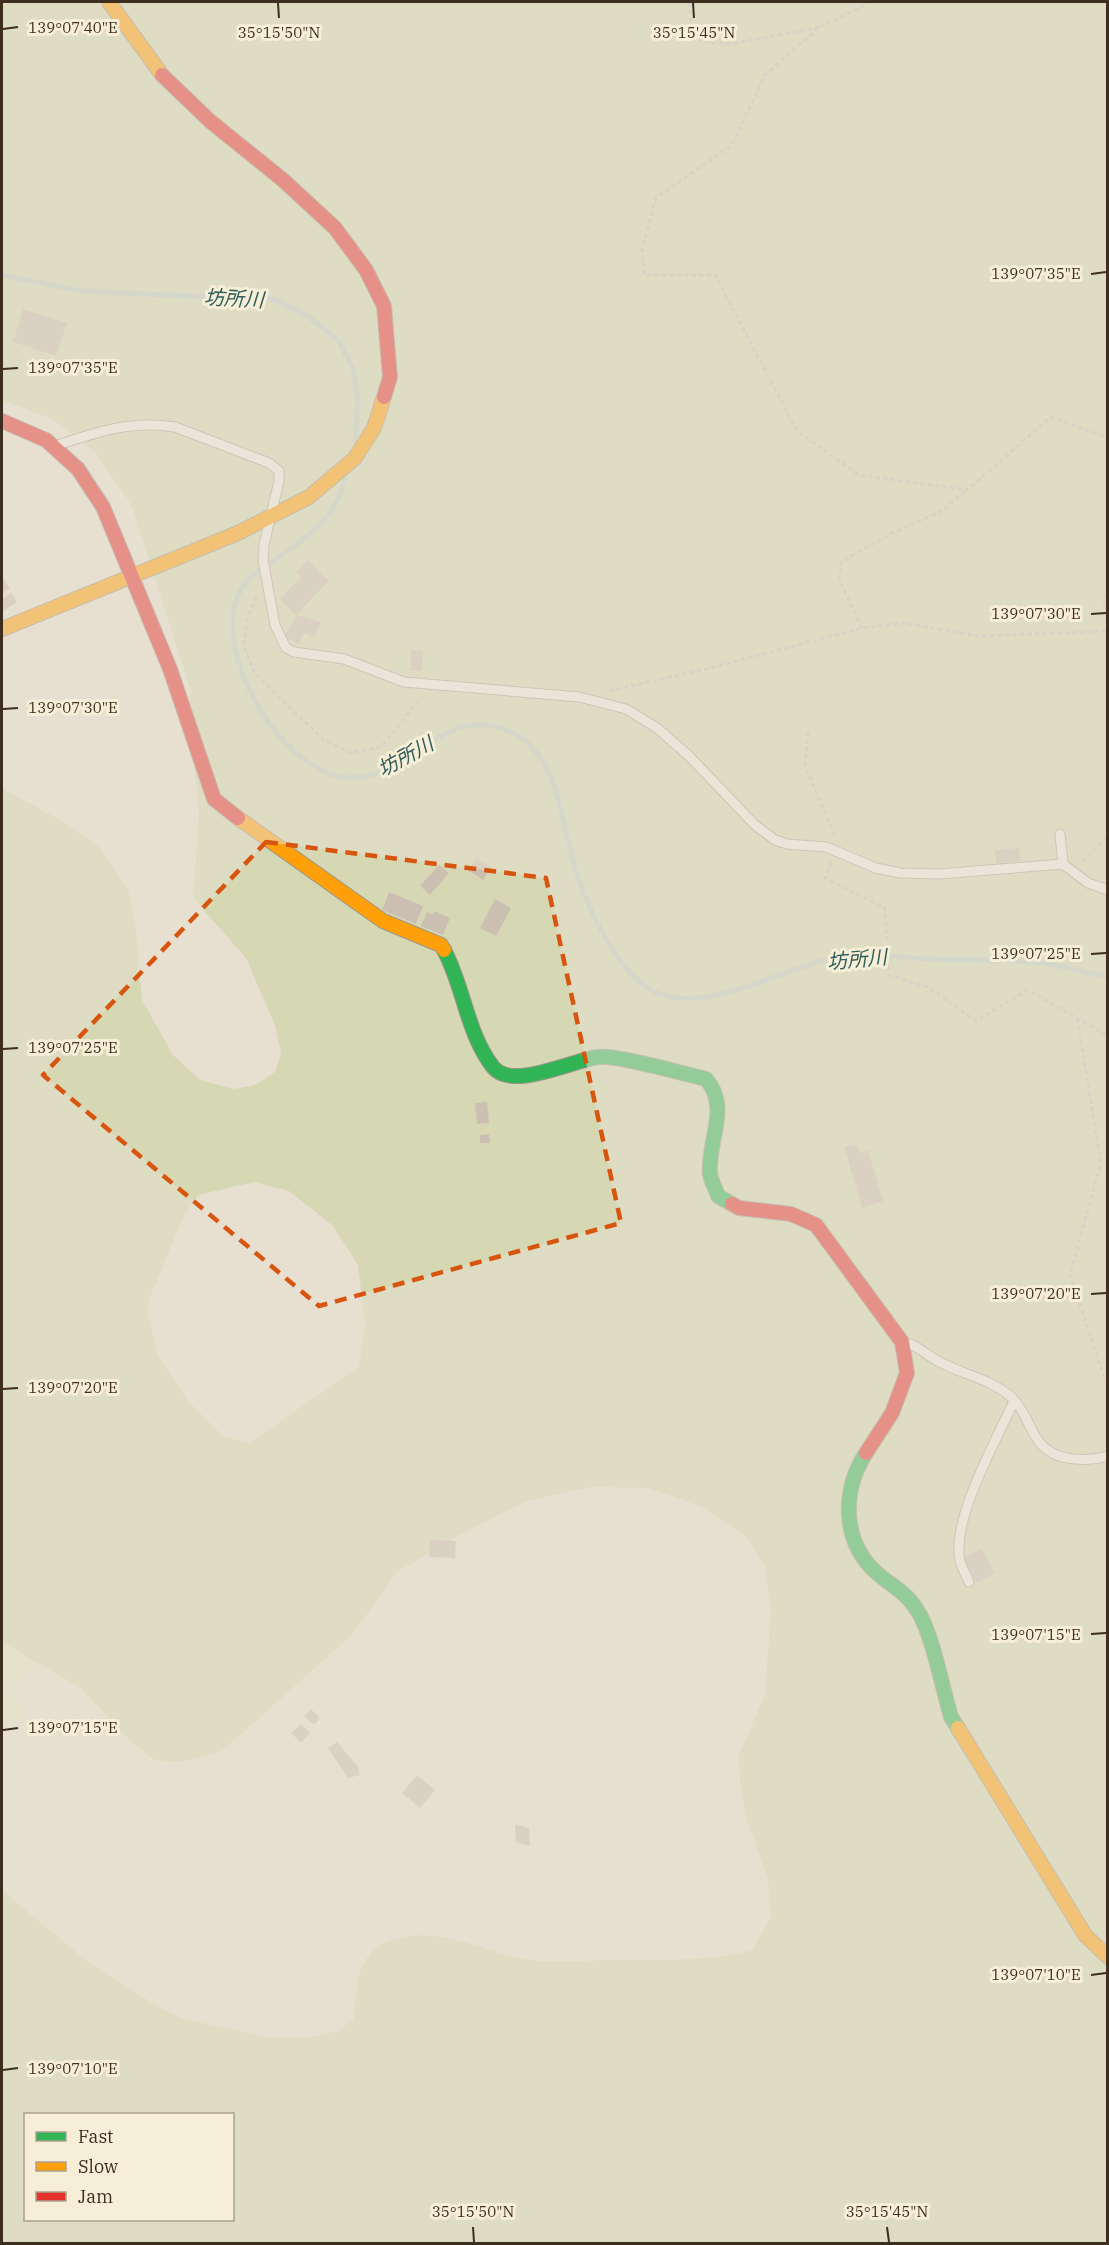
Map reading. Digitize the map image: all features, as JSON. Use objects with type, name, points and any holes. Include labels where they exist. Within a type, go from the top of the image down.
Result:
[{"type":"street","points":[[2,629],[238,533],[322,487],[355,458],[374,428],[382,409],[390,377],[384,306],[366,270],[335,228],[283,180],[210,121],[157,70],[109,2]]},
{"type":"street","points":[[2,421],[46,440],[78,469],[103,507],[170,669],[214,799],[256,833],[383,921],[441,945],[456,972],[479,1046],[495,1070],[508,1076],[536,1075],[560,1065],[602,1056],[706,1079],[715,1089],[718,1116],[710,1174],[718,1196],[739,1209],[791,1214],[816,1225],[902,1342],[907,1373],[901,1390],[892,1413],[856,1469],[848,1508],[852,1540],[877,1573],[908,1595],[922,1618],[951,1718],[1084,1935],[1107,1957]]},
{"type":"lane","points":[[53,447],[108,428],[148,425],[175,427],[269,464],[279,471],[263,560],[275,624],[286,648],[311,656],[344,659],[404,682],[579,697],[626,709],[657,728],[689,756],[755,825],[775,840],[837,850],[876,867],[900,873],[939,874],[1063,864],[1088,883],[1107,890]]},
{"type":"lane","points":[[1060,834],[1063,864]]},
{"type":"lane","points":[[902,1342],[915,1344],[936,1360],[995,1386],[1014,1401],[1037,1439],[1049,1451],[1076,1459],[1092,1460],[1107,1456]]},
{"type":"lane","points":[[969,1582],[960,1560],[962,1529],[970,1498],[1014,1401]]},
{"type":"path","points":[[689,2],[692,27],[702,42],[731,44],[820,27]]},
{"type":"path","points":[[871,2],[820,27],[765,75],[732,145],[656,198],[642,250],[644,275],[715,275],[797,431],[859,475],[967,490]]},
{"type":"path","points":[[862,627],[840,581],[841,561],[890,534],[942,511],[1051,417],[1105,435],[1107,442]]},
{"type":"path","points":[[1107,586],[1104,603],[1107,612]]},
{"type":"path","points":[[269,590],[256,597],[247,619],[244,646],[255,675],[324,740],[351,753],[381,747],[430,686]]},
{"type":"path","points":[[579,697],[706,669],[862,627],[904,623],[979,636],[1107,631]]},
{"type":"path","points":[[808,732],[805,766],[837,841],[837,850],[825,878],[885,908],[889,975],[928,987],[976,1021],[1028,990],[1107,1036]]},
{"type":"path","points":[[1073,872],[1107,836]]},
{"type":"path","points":[[1077,1018],[1101,1163],[1070,1275],[1107,1388]]},
{"type":"path","points":[[1101,1163],[1107,1161]]},
{"type":"highlighted area","points":[[266,842],[546,878],[621,1223],[319,1306],[43,1075]]},
{"type":"shaded area","points":[[2,1642],[36,1662],[11,1688],[26,1717],[2,1729]]},
{"type":"green space","points":[[2,2],[1107,2],[1107,2243],[2,2243],[2,1890],[89,1963],[159,2007],[185,2019],[266,2037],[305,2038],[339,2031],[354,2018],[357,1984],[364,1963],[370,1954],[378,1946],[407,1936],[443,1937],[531,1960],[666,1960],[701,1958],[752,1950],[771,1917],[768,1880],[747,1820],[740,1782],[739,1755],[765,1694],[771,1608],[764,1564],[746,1536],[702,1507],[648,1488],[591,1487],[527,1501],[452,1539],[397,1572],[352,1635],[222,1751],[182,1762],[156,1761],[132,1743],[82,1689],[2,1642],[2,788],[60,820],[98,846],[129,890],[136,930],[142,1000],[173,1055],[200,1080],[234,1089],[255,1085],[275,1072],[281,1054],[275,1025],[246,958],[193,898],[199,814],[189,709],[191,692],[132,506],[95,452],[54,420],[2,400]],"holes":[[[254,1182],[289,1191],[333,1226],[358,1265],[365,1322],[359,1367],[249,1443],[223,1436],[189,1402],[158,1356],[148,1314],[149,1300],[183,1218],[198,1195]]]},
{"type":"building","points":[[23,309],[67,323],[56,356],[13,342]]},
{"type":"building","points":[[308,560],[329,581],[296,615],[280,599],[301,577],[296,572]]},
{"type":"building","points":[[2,577],[10,588],[2,594]]},
{"type":"building","points":[[11,593],[17,602],[2,612],[2,599]]},
{"type":"building","points":[[296,615],[321,622],[314,638],[304,633],[299,644],[284,637]]},
{"type":"building","points":[[411,650],[423,651],[422,671],[410,670]]},
{"type":"building","points":[[1019,848],[1020,861],[996,863],[995,850]]},
{"type":"building","points":[[476,858],[491,867],[483,880],[468,870]]},
{"type":"building","points":[[439,865],[449,873],[430,895],[420,886]]},
{"type":"building","points":[[389,892],[423,906],[416,924],[382,910]]},
{"type":"building","points":[[495,899],[511,908],[496,936],[480,928]]},
{"type":"building","points":[[434,911],[450,918],[443,935],[421,926],[427,912],[433,915]]},
{"type":"building","points":[[487,1102],[489,1123],[477,1124],[475,1103]]},
{"type":"building","points":[[489,1134],[490,1143],[480,1143],[480,1135]]},
{"type":"building","points":[[858,1145],[860,1153],[868,1150],[883,1201],[862,1208],[844,1146]]},
{"type":"building","points":[[430,1540],[456,1541],[455,1558],[429,1557]]},
{"type":"building","points":[[981,1548],[995,1573],[977,1583],[963,1558]]},
{"type":"building","points":[[311,1709],[320,1718],[314,1725],[304,1716]]},
{"type":"building","points":[[301,1724],[310,1733],[301,1743],[291,1733]]},
{"type":"building","points":[[337,1742],[358,1767],[360,1775],[348,1778],[328,1748]]},
{"type":"building","points":[[417,1775],[435,1790],[420,1808],[402,1793]]},
{"type":"building","points":[[515,1824],[529,1828],[530,1846],[516,1843]]},
{"type":"waterway","name":"坊所川","points":[[2,275],[81,291],[276,300],[306,315],[338,340],[354,371],[358,401],[355,440]]},
{"type":"waterway","name":"坊所川","points":[[346,478],[332,510],[324,520],[250,578],[244,584],[236,600],[232,625],[236,654],[246,684],[262,713],[282,739],[304,760],[329,773],[354,778],[376,774],[450,731],[470,725],[491,725],[515,734],[530,745],[551,776],[576,871],[594,917],[623,964],[645,986],[665,996],[688,998],[712,996],[737,990],[811,964],[855,955],[1033,962],[1108,977]]},
{"type":"traffic: fast","points":[[444,950],[477,1040],[493,1067],[502,1074],[528,1075],[587,1059],[607,1057],[634,1061],[706,1079],[717,1101],[710,1162],[711,1177],[718,1196],[732,1204]]},
{"type":"traffic: fast","points":[[866,1453],[852,1484],[849,1500],[849,1516],[857,1548],[866,1562],[906,1596],[920,1615],[933,1650],[951,1717],[958,1728]]},
{"type":"traffic: slow","points":[[109,2],[162,75]]},
{"type":"traffic: slow","points":[[2,629],[238,533],[309,497],[355,458],[374,428],[384,397]]},
{"type":"traffic: slow","points":[[238,818],[383,921],[441,945],[444,950]]},
{"type":"traffic: slow","points":[[958,1728],[1085,1935],[1108,1957]]},
{"type":"traffic: jam","points":[[162,75],[210,121],[283,180],[335,228],[366,270],[384,306],[390,377],[384,397]]},
{"type":"traffic: jam","points":[[2,421],[46,440],[78,469],[103,507],[170,669],[214,799],[238,818]]},
{"type":"traffic: jam","points":[[732,1204],[739,1208],[791,1214],[816,1225],[902,1342],[907,1373],[892,1413],[866,1453]]}]
